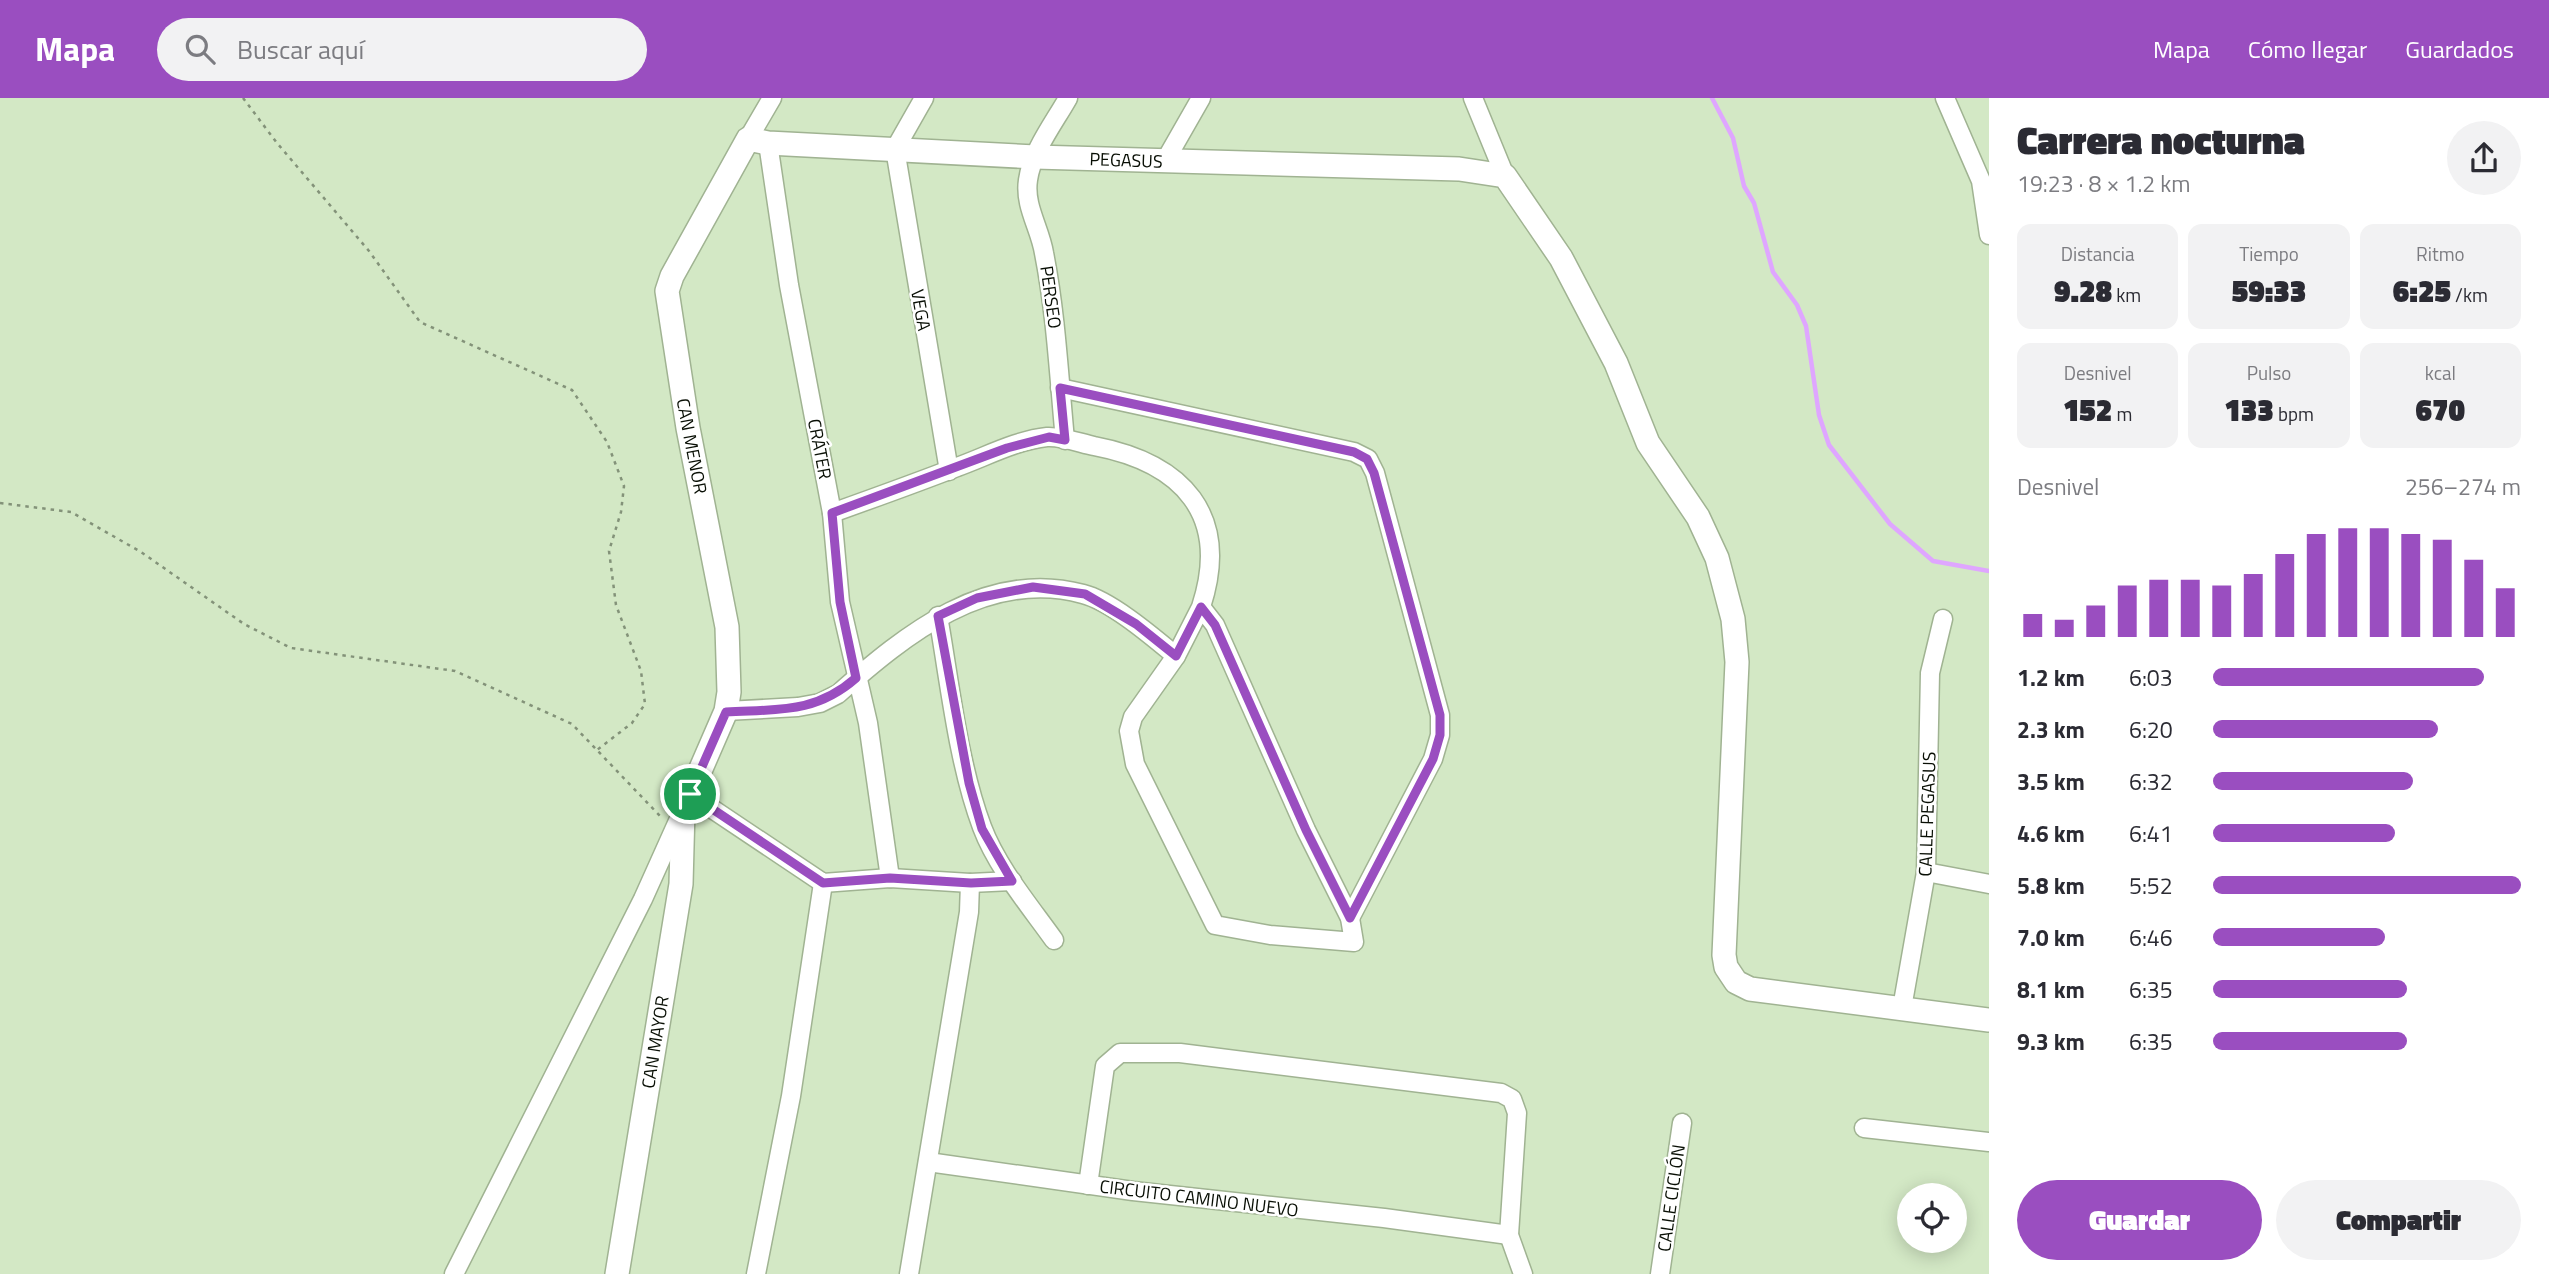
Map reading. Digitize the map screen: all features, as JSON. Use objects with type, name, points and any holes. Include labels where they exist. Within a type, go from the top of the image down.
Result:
[{"type":"street","name":"CAN MENOR","points":[[681,811],[726,712],[730,657],[727,627],[688,428],[667,291],[672,276],[758,141],[772,98]]},
{"type":"street","points":[[895,149],[924,98]]},
{"type":"street","name":"PERSEO","points":[[1065,440],[1044,250],[1028,199],[1028,179],[1035,157],[1068,98]]},
{"type":"street","points":[[1165,161],[1200,98]]},
{"type":"street","points":[[1473,98],[1505,176],[1561,258],[1598,327],[1648,443],[1698,517],[1717,558],[1727,595],[1737,662],[1726,882],[1726,967],[1735,982],[1750,989],[1989,1020]]},
{"type":"street","points":[[1945,98],[1985,181],[1989,235]]},
{"type":"street","name":"PEGASUS","points":[[758,141],[1035,157],[1459,169],[1505,176]]},
{"type":"street","name":"CRÁTER","points":[[758,141],[789,285],[832,513],[840,602],[867,723],[890,878]]},
{"type":"street","name":"VEGA","points":[[895,149],[949,471]]},
{"type":"street","points":[[1060,388],[1354,452],[1367,459],[1374,473],[1440,715],[1440,735],[1433,759],[1350,918]]},
{"type":"street","points":[[832,513],[1007,448],[1049,437],[1110,449],[1162,470],[1174,478],[1203,514],[1210,534],[1208,587],[1176,656],[1133,718],[1129,731],[1135,764],[1215,925],[1225,929],[1354,942],[1350,918],[1306,830],[1215,625],[1201,607]]},
{"type":"street","points":[[726,712],[820,703],[838,694],[938,616],[977,598],[1033,587],[1085,594],[1136,624],[1176,656]]},
{"type":"street","points":[[938,616],[969,783],[982,829],[1012,881],[1054,940]]},
{"type":"street","name":"CALLE PEGASUS","points":[[1902,1008],[1926,872],[1930,673],[1943,619]]},
{"type":"street","points":[[454,1274],[643,900],[681,811],[823,883],[890,878],[971,883],[1012,881]]},
{"type":"street","name":"CAN MAYOR","points":[[617,1274],[681,884],[681,811]]},
{"type":"street","points":[[1926,872],[1989,884]]},
{"type":"street","points":[[756,1274],[791,1096],[823,883]]},
{"type":"street","points":[[909,1274],[969,912],[971,883]]},
{"type":"street","name":"CIRCUITO CAMINO NUEVO","points":[[1120,1053],[1180,1053],[1501,1093],[1511,1099],[1517,1113],[1509,1235],[1088,1185],[1105,1066],[1120,1053]]},
{"type":"street","name":"CALLE CICLÓN","points":[[1660,1274],[1682,1123]]},
{"type":"street","points":[[1864,1128],[1989,1142]]},
{"type":"street","points":[[928,1162],[1088,1185]]},
{"type":"street","points":[[1509,1235],[1523,1274]]},
{"type":"path","points":[[243,98],[277,143],[369,251],[420,321],[572,390],[607,442],[624,486],[621,512],[609,551],[616,605],[641,671],[645,704],[632,723],[597,750]]},
{"type":"path","points":[[0,503],[71,512],[141,552],[244,624],[291,648],[332,656],[456,671],[572,724],[597,750],[681,811]]},
{"type":"waterway","points":[[1712,98],[1733,138],[1744,186],[1754,203],[1773,272],[1797,305],[1806,326],[1819,415],[1829,445],[1890,524],[1933,561],[1989,571]]},
{"type":"route","points":[[1060,388],[1354,452],[1367,459],[1374,473],[1440,715],[1440,735],[1433,759],[1350,918],[1306,830],[1215,625],[1201,607],[1176,656],[1136,624],[1085,594],[1033,587],[977,598],[938,616],[969,783],[982,829],[1012,881],[971,883],[890,878],[823,883],[690,794],[726,712],[820,703],[838,694],[856,678],[840,602],[832,513],[1007,448],[1049,437],[1065,440],[1060,388]]}]
